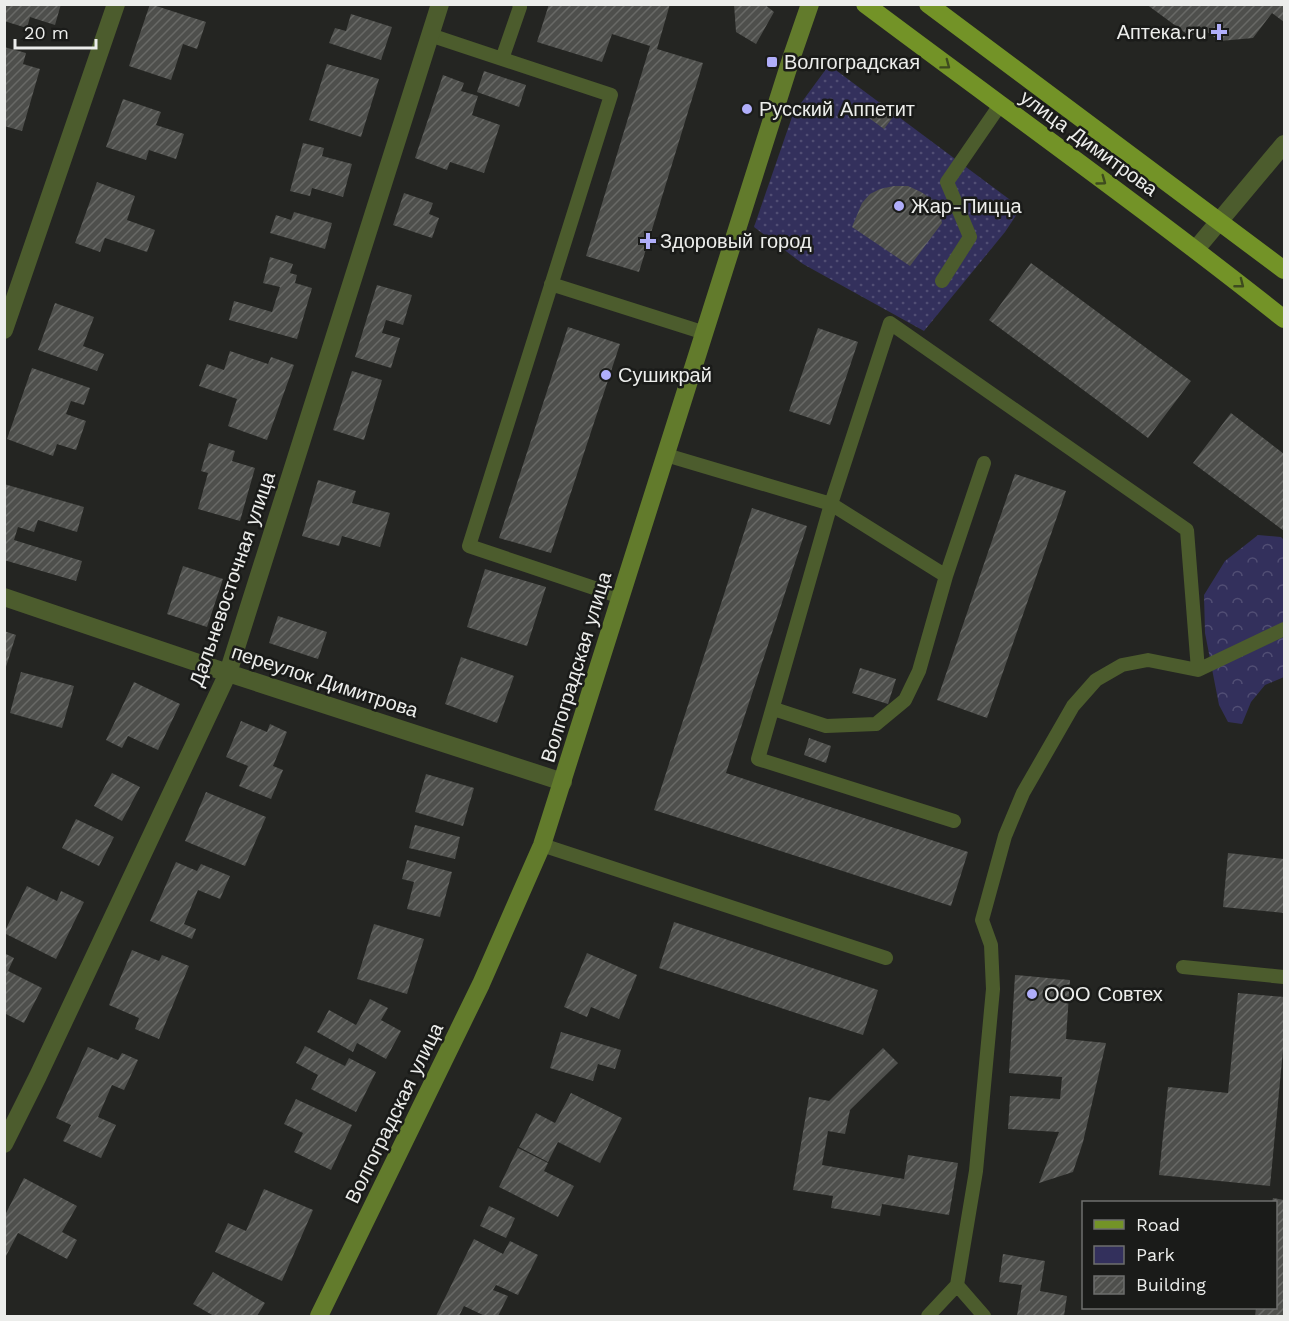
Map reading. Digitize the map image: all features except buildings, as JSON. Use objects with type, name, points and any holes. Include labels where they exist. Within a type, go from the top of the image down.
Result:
[{"type":"main road","name":"Волгоградская улица","points":[[320,1317],[471,1004],[542,845],[810,4]]},
{"type":"main road","name":"улица Димитрова","points":[[865,4],[1196,249],[1284,319]]},
{"type":"main road","name":"улица Димитрова","points":[[928,4],[1284,270]]},
{"type":"street","points":[[4,330],[116,4]]},
{"type":"street","name":"Дальневосточная улица","points":[[4,1144],[228,673],[440,4]]},
{"type":"street","points":[[1196,249],[1284,144]]},
{"type":"street","name":"переулок Димитрова","points":[[4,597],[563,782]]},
{"type":"lane","points":[[502,59],[520,7],[519,4]]},
{"type":"lane","points":[[430,35],[611,95],[469,546],[621,597]]},
{"type":"lane","points":[[942,281],[970,237],[947,182],[1000,105]]},
{"type":"lane","points":[[551,284],[705,333]]},
{"type":"lane","points":[[954,821],[758,759],[831,504],[890,323],[1187,530],[1197,670]]},
{"type":"lane","points":[[666,455],[831,504],[946,576]]},
{"type":"lane","points":[[774,709],[826,726],[876,723],[905,700],[919,671],[946,576],[984,464]]},
{"type":"lane","points":[[928,1317],[957,1284],[976,1172],[993,989],[991,945],[982,921],[1005,836],[1023,793],[1073,706],[1096,680],[1122,664],[1148,660],[1197,670],[1266,640],[1284,629]]},
{"type":"lane","points":[[542,845],[886,958]]},
{"type":"lane","points":[[1183,967],[1284,977]]},
{"type":"lane","points":[[957,1284],[984,1317]]},
{"type":"green space","points":[[829,65],[1021,208],[1005,232],[924,331],[803,264],[754,227],[793,114]]},
{"type":"green space","points":[[1258,535],[1281,537],[1284,540],[1284,677],[1265,685],[1251,702],[1242,724],[1228,722],[1219,705],[1205,633],[1204,595],[1225,561]]},
{"type":"place","name":"Аптека.ru","points":[[1219,32]]},
{"type":"place","name":"Волгоградская","points":[[772,62]]},
{"type":"place","name":"Русский Аппетит","points":[[747,109]]},
{"type":"place","name":"Жар-Пицца","points":[[899,206]]},
{"type":"place","name":"Здоровый город","points":[[648,241]]},
{"type":"place","name":"Сушикрай","points":[[606,375]]},
{"type":"place","name":"ООО Совтех","points":[[1032,994]]}]
